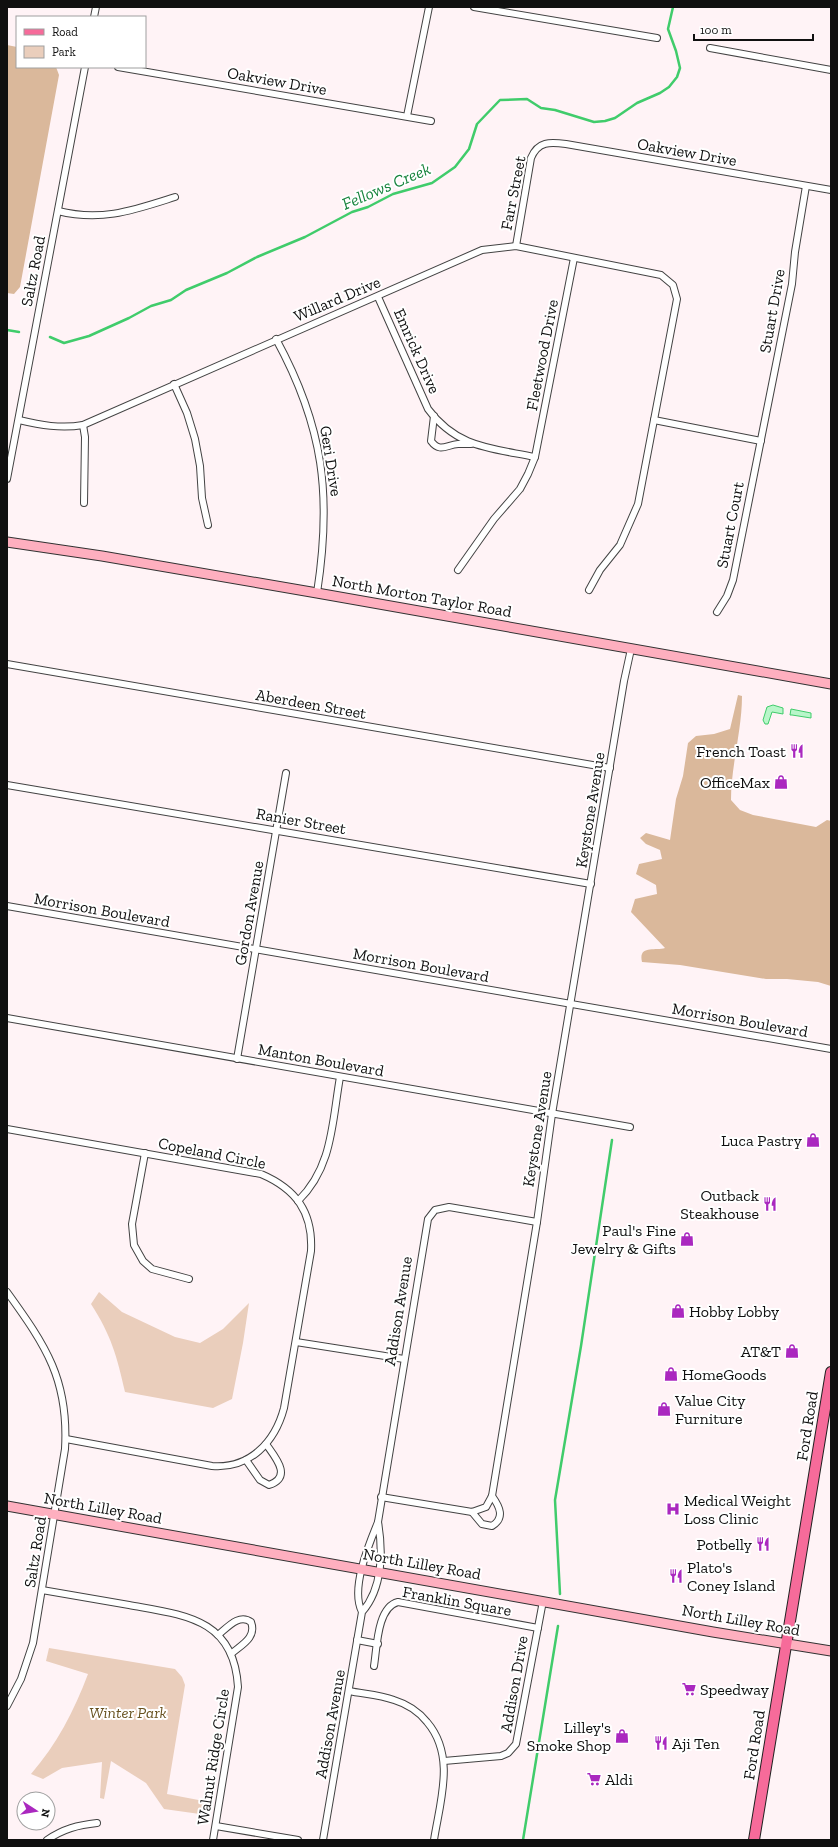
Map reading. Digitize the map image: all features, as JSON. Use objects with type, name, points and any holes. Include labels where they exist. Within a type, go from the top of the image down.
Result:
[{"type":"main road","name":"Ford Road","points":[[754,1840],[831,1372]]},
{"type":"street","points":[[407,116],[429,7]]},
{"type":"street","points":[[474,7],[657,38]]},
{"type":"street","points":[[710,48],[831,70]]},
{"type":"street","name":"Saltz Road","points":[[7,479],[86,68]]},
{"type":"street","name":"Oakview Drive","points":[[124,68],[431,121]]},
{"type":"street","name":"Oakview Drive","points":[[539,146],[547,143],[566,144],[831,190]]},
{"type":"street","name":"Farr Street","points":[[516,246],[531,158],[539,146]]},
{"type":"street","name":"Stuart Drive","points":[[760,441],[792,284],[795,252],[806,186]]},
{"type":"street","points":[[58,211],[82,216],[106,216],[130,211],[175,197]]},
{"type":"street","name":"Willard Drive","points":[[19,420],[59,427],[83,425],[276,339],[378,296],[472,253],[493,248],[516,246],[655,273],[665,277],[671,282],[676,294],[676,306],[654,420]]},
{"type":"street","name":"Fleetwood Drive","points":[[458,570],[494,519],[520,489],[535,457],[574,258]]},
{"type":"street","name":"Emrick Drive","points":[[378,296],[428,409],[448,431],[472,444]]},
{"type":"street","name":"Geri Drive","points":[[276,339],[293,372],[304,400],[315,434],[322,467],[325,495],[325,526],[323,555],[317,593]]},
{"type":"street","points":[[174,384],[187,413],[195,439],[200,466],[202,498],[208,525]]},
{"type":"street","name":"Emrick Drive","points":[[434,416],[431,440],[438,447],[444,448],[457,444],[472,444],[535,457]]},
{"type":"street","points":[[590,590],[600,570],[620,544],[633,518],[638,504],[654,420],[760,441]]},
{"type":"street","points":[[83,425],[85,437],[84,503]]},
{"type":"street","name":"Stuart Court","points":[[717,612],[727,596],[733,580],[760,441]]},
{"type":"street","name":"North Morton Taylor Road","points":[[7,542],[102,556],[317,593],[831,684]]},
{"type":"street","name":"Keystone Avenue","points":[[492,1496],[537,1222],[552,1114],[631,649]]},
{"type":"street","name":"Aberdeen Street","points":[[7,664],[610,768]]},
{"type":"street","name":"Gordon Avenue","points":[[237,1058],[286,773]]},
{"type":"street","name":"Ranier Street","points":[[7,785],[591,884]]},
{"type":"street","name":"Morrison Boulevard","points":[[7,906],[831,1049]]},
{"type":"street","name":"Manton Boulevard","points":[[7,1018],[630,1127]]},
{"type":"street","points":[[298,1201],[314,1183],[324,1163],[340,1077]]},
{"type":"street","name":"Copeland Circle","points":[[7,1129],[261,1174],[283,1185],[298,1201],[308,1219],[311,1243],[296,1342],[280,1422],[266,1444],[254,1455],[237,1464],[223,1467],[66,1438]]},
{"type":"street","points":[[145,1153],[132,1224],[134,1245],[143,1261],[152,1269],[189,1279]]},
{"type":"street","name":"Addison Avenue","points":[[362,1612],[358,1605],[360,1568],[378,1522],[426,1223],[435,1210],[449,1207],[537,1222]]},
{"type":"street","name":"Saltz Road","points":[[7,1292],[43,1344],[54,1368],[62,1395],[66,1438],[55,1514],[32,1643],[27,1662],[7,1706]]},
{"type":"street","points":[[296,1342],[404,1359]]},
{"type":"street","points":[[246,1460],[260,1480],[269,1485],[277,1482],[281,1476],[281,1467],[266,1444]]},
{"type":"street","points":[[472,1512],[482,1524],[487,1526],[495,1524],[500,1520],[501,1513],[492,1496]]},
{"type":"street","points":[[381,1497],[472,1512],[486,1507],[492,1496]]},
{"type":"street","name":"North Lilley Road","points":[[7,1506],[831,1651]]},
{"type":"street","name":"Addison Avenue","points":[[323,1840],[362,1612],[369,1604],[379,1572],[381,1540],[378,1522]]},
{"type":"street","name":"Walnut Ridge Circle","points":[[42,1590],[181,1614],[199,1621],[218,1635],[231,1654],[238,1676],[238,1695],[213,1840]]},
{"type":"street","name":"Addison Drive","points":[[444,1761],[501,1756],[508,1753],[516,1744],[543,1601]]},
{"type":"street","name":"Franklin Square","points":[[374,1666],[384,1613],[391,1604],[398,1602],[538,1628]]},
{"type":"street","points":[[218,1635],[238,1619],[243,1618],[251,1622],[253,1627],[251,1637],[231,1654]]},
{"type":"street","points":[[358,1640],[378,1644]]},
{"type":"street","points":[[349,1691],[395,1700],[420,1714],[436,1734],[442,1749],[445,1775],[434,1840]]},
{"type":"street","points":[[47,1840],[69,1828],[97,1823]]},
{"type":"street","points":[[216,1826],[298,1840]]},
{"type":"green space","points":[[99,1292],[122,1312],[175,1337],[200,1343],[223,1329],[249,1303],[232,1399],[213,1408],[125,1392],[112,1346],[104,1326],[91,1304]]},
{"type":"green space","name":"Winter Park","points":[[49,1648],[175,1669],[182,1677],[185,1685],[167,1794],[209,1802],[207,1815],[164,1809],[146,1783],[111,1761],[104,1799],[100,1798],[102,1762],[62,1768],[43,1779],[31,1774],[49,1751],[64,1727],[88,1674],[46,1661]]},
{"type":"shaded area","points":[[7,45],[16,47],[16,68],[56,68],[59,75],[20,287],[14,294],[7,293]]},
{"type":"shaded area","points":[[738,695],[742,696],[742,709],[731,787],[731,800],[740,810],[753,815],[816,827],[827,820],[831,821],[831,986],[818,982],[787,979],[766,979],[680,965],[642,962],[642,953],[645,951],[665,948],[631,912],[635,899],[657,894],[656,885],[636,874],[639,864],[662,859],[660,850],[646,844],[640,838],[646,833],[670,840],[676,799],[683,776],[688,743],[696,736],[714,734],[730,729]]},
{"type":"shaded area","points":[[773,705],[783,708],[783,714],[772,712],[768,724],[765,724],[763,720],[767,707]]},
{"type":"shaded area","points":[[791,709],[811,713],[811,718],[790,715]]},
{"type":"waterway","name":"Fellows Creek","points":[[50,337],[64,343],[89,336],[129,318],[151,306],[171,300],[186,290],[227,273],[257,257],[305,237],[352,212],[368,207],[393,194],[432,183],[455,167],[469,149],[477,124],[500,100],[527,99],[541,108],[555,110],[594,122],[615,118],[637,103],[660,93],[669,87],[677,77],[680,68],[668,29],[673,7]]},
{"type":"waterway","name":"Fellows Creek","points":[[7,330],[19,332]]},
{"type":"waterway","points":[[560,1594],[555,1500],[581,1346],[612,1140]]},
{"type":"waterway","points":[[523,1840],[558,1626]]},
{"type":"place","name":"French Toast","points":[[797,751]]},
{"type":"place","name":"OfficeMax","points":[[781,782]]},
{"type":"place","name":"Luca Pastry","points":[[813,1140]]},
{"type":"place","name":"Outback Steakhouse","points":[[770,1204]]},
{"type":"place","name":"Paul's Fine Jewelry & Gifts","points":[[687,1239]]},
{"type":"place","name":"Hobby Lobby","points":[[678,1311]]},
{"type":"place","name":"AT&T","points":[[792,1351]]},
{"type":"place","name":"HomeGoods","points":[[671,1374]]},
{"type":"place","name":"Value City Furniture","points":[[664,1409]]},
{"type":"place","name":"Medical Weight Loss Clinic","points":[[673,1509]]},
{"type":"place","name":"Potbelly","points":[[763,1544]]},
{"type":"place","name":"Plato's Coney Island","points":[[676,1576]]},
{"type":"place","name":"Speedway","points":[[689,1689]]},
{"type":"place","name":"Lilley's Smoke Shop","points":[[622,1736]]},
{"type":"place","name":"Aji Ten","points":[[661,1743]]},
{"type":"place","name":"Aldi","points":[[594,1779]]}]
